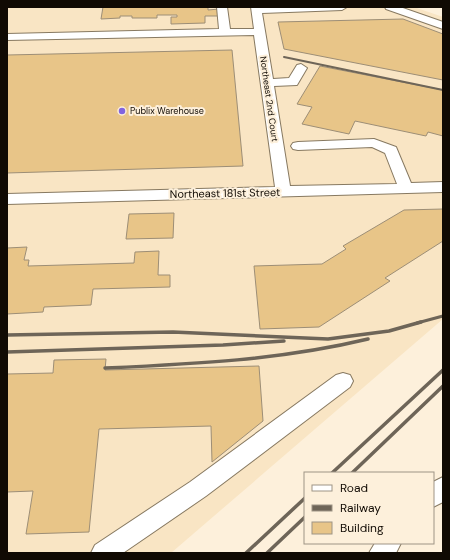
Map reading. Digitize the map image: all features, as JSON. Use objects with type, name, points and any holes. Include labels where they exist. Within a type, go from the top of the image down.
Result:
[{"type":"street","points":[[222,7],[225,32]]},
{"type":"street","points":[[256,9],[342,7]]},
{"type":"street","points":[[390,7],[443,26]]},
{"type":"street","name":"Northeast 2nd Court","points":[[256,9],[283,192]]},
{"type":"street","points":[[7,37],[260,32]]},
{"type":"street","points":[[267,83],[293,82],[301,68]]},
{"type":"street","points":[[298,146],[374,143],[380,145],[391,150],[406,188]]},
{"type":"street","name":"Northeast 181st Street","points":[[7,199],[443,187]]},
{"type":"street","points":[[104,553],[198,489],[343,381]]},
{"type":"street","points":[[434,496],[443,487]]},
{"type":"shaded area","points":[[7,7],[414,7],[443,17],[443,319],[171,553],[7,553]]},
{"type":"building","points":[[103,7],[208,7],[208,10],[219,9],[219,16],[205,16],[205,23],[171,24],[171,17],[177,17],[177,15],[157,15],[157,18],[132,18],[132,16],[120,16],[120,18],[101,19]]},
{"type":"building","points":[[403,19],[443,34],[443,80],[284,49],[278,22]]},
{"type":"building","name":"Publix Warehouse","points":[[232,50],[243,166],[7,173],[7,55]]},
{"type":"building","points":[[320,66],[443,90],[443,136],[428,132],[426,136],[355,121],[349,134],[302,124],[312,107],[297,104]]},
{"type":"building","points":[[443,209],[443,241],[385,278],[390,281],[319,327],[260,329],[254,266],[322,264],[346,249],[343,246],[404,210]]},
{"type":"building","points":[[174,213],[173,238],[126,239],[129,214]]},
{"type":"building","points":[[27,247],[24,260],[29,260],[28,266],[134,263],[135,252],[159,251],[158,275],[170,275],[170,287],[93,289],[91,305],[44,307],[43,312],[7,314],[7,248]]},
{"type":"building","points":[[106,359],[105,370],[259,366],[263,421],[212,462],[211,426],[99,429],[89,532],[26,534],[33,491],[7,492],[7,374],[53,373],[54,360]]},
{"type":"railway","points":[[284,57],[443,90]]},
{"type":"railway","points":[[417,323],[443,316]]},
{"type":"railway","points":[[7,335],[173,332],[328,339],[389,331],[421,322]]},
{"type":"railway","points":[[105,368],[237,360],[303,352],[368,339]]},
{"type":"railway","points":[[7,352],[223,345],[284,341]]},
{"type":"railway","points":[[333,472],[443,370]]},
{"type":"railway","points":[[353,472],[443,386]]},
{"type":"railway","points":[[246,553],[304,499]]},
{"type":"railway","points":[[267,553],[304,518]]},
{"type":"place","name":"Publix Warehouse","points":[[122,111]]}]
